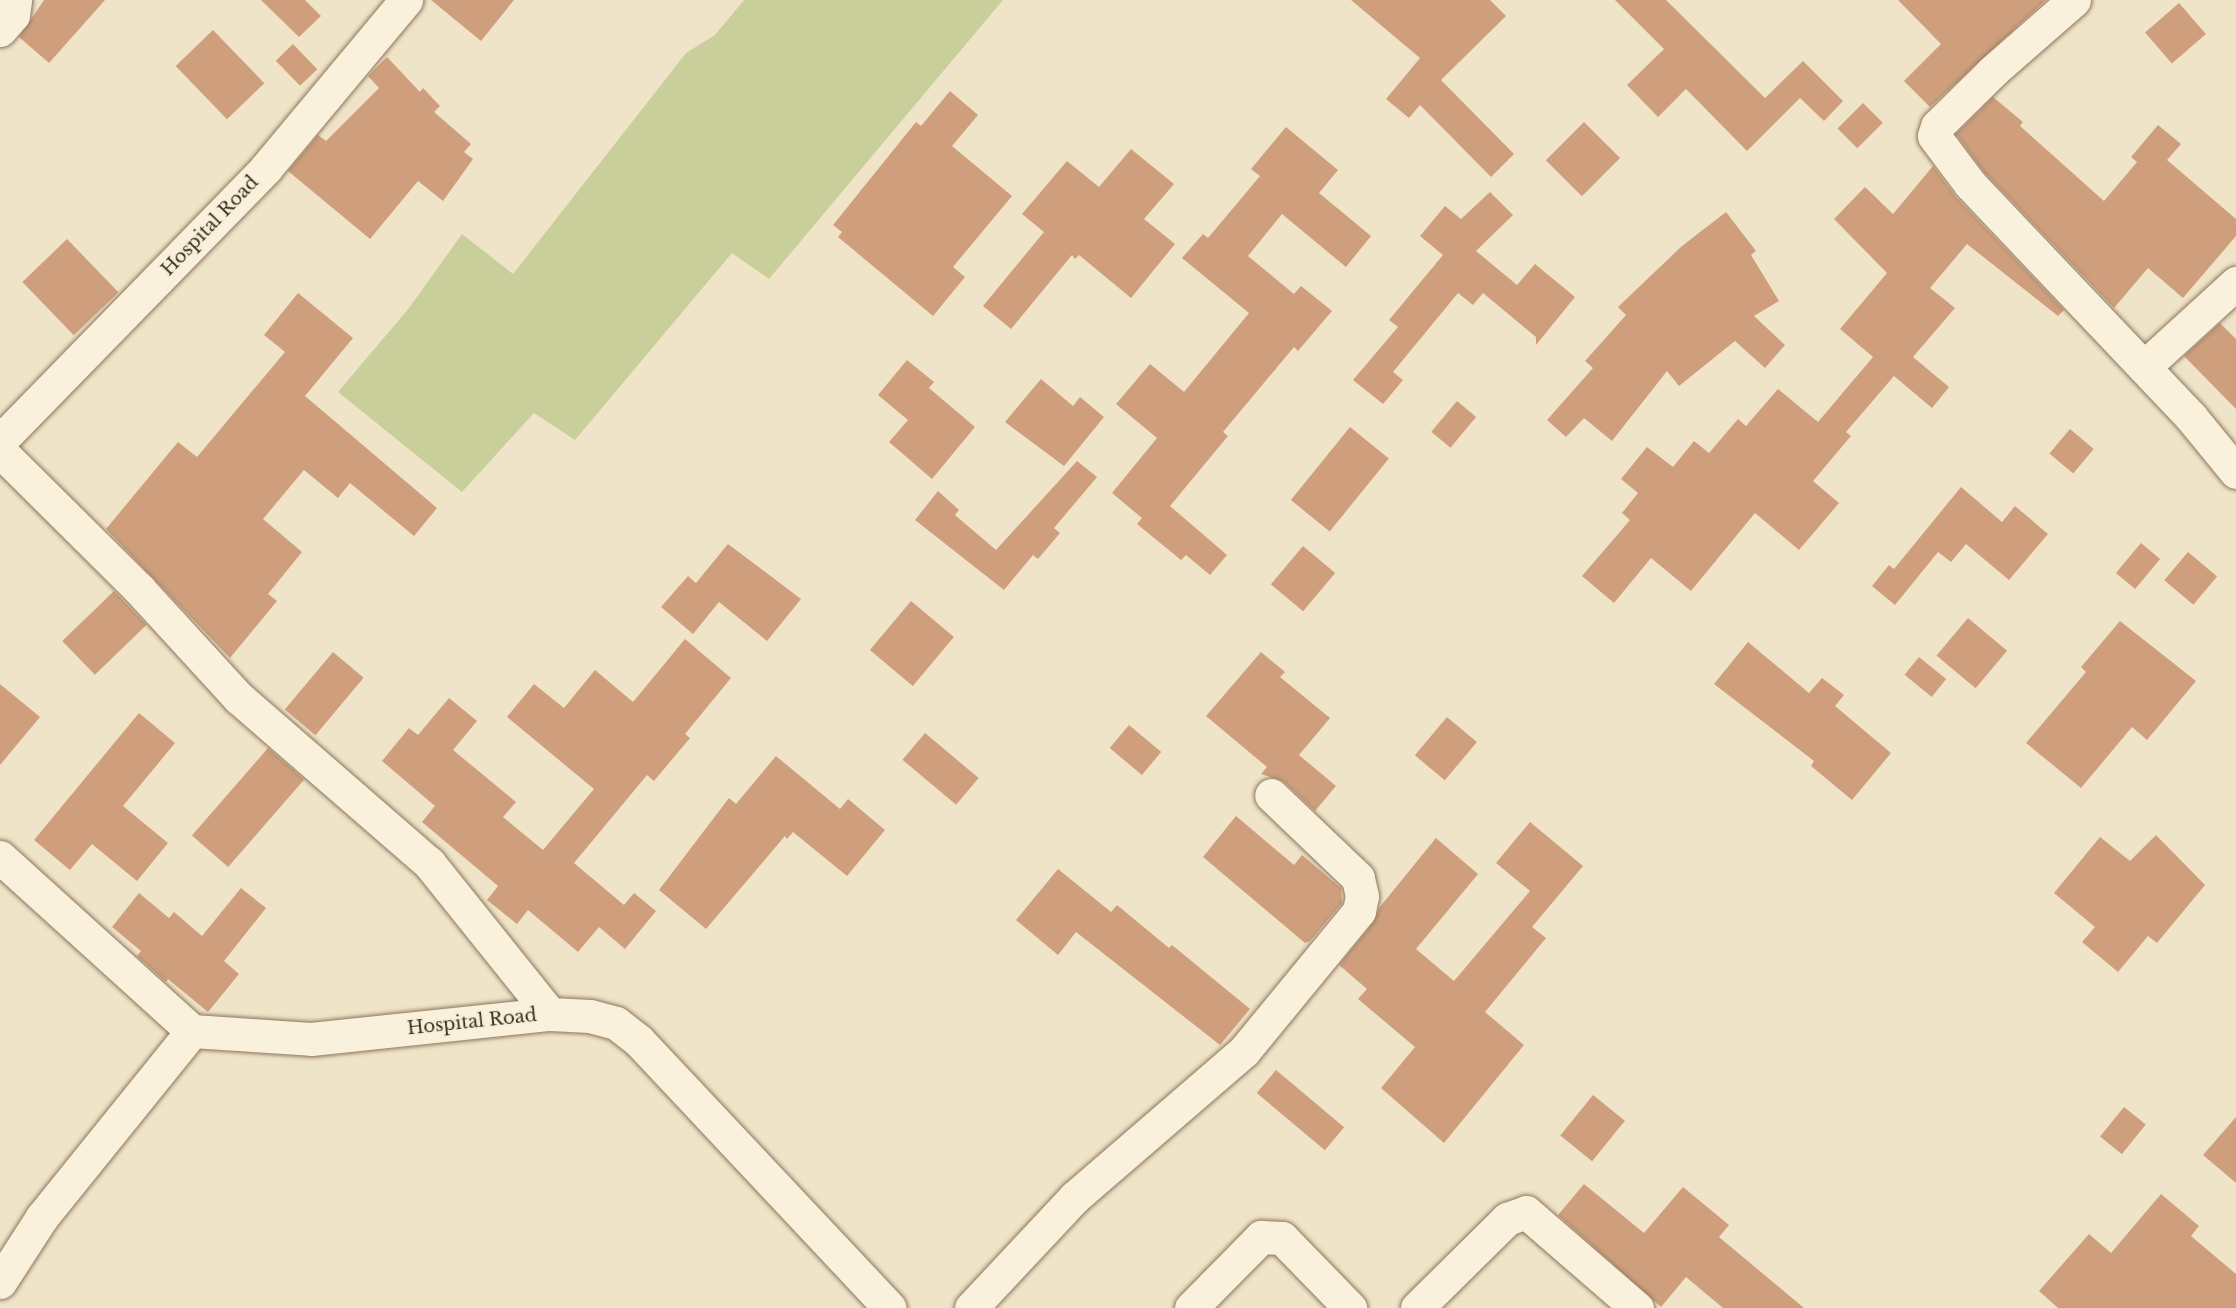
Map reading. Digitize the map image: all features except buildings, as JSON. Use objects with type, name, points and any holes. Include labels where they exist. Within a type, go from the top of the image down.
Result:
[{"type":"street","points":[[0,30],[13,15],[15,0]]},
{"type":"street","name":"Hospital Road","points":[[0,441],[266,168],[406,0]]},
{"type":"street","points":[[2074,0],[1993,71],[1936,126],[1934,136],[1970,184],[2144,367],[2236,472]]},
{"type":"street","points":[[2144,367],[2236,283]]},
{"type":"street","points":[[0,451],[139,589],[239,698],[429,863],[550,1014]]},
{"type":"street","points":[[971,1308],[1075,1197],[1244,1051],[1359,911],[1362,896],[1358,878],[1271,795]]},
{"type":"street","points":[[0,857],[192,1032],[42,1217],[0,1282]]},
{"type":"street","name":"Hospital Road","points":[[192,1032],[311,1039],[550,1014],[590,1016],[616,1023],[639,1041],[890,1308]]},
{"type":"street","points":[[1417,1308],[1507,1219],[1526,1212],[1637,1308]]},
{"type":"street","points":[[1191,1308],[1261,1237],[1282,1238],[1350,1308]]},
{"type":"green space","points":[[744,0],[1003,0],[769,279],[732,253],[575,440],[534,413],[462,492],[338,392],[409,308],[462,234],[513,274],[686,53],[715,35]]}]
